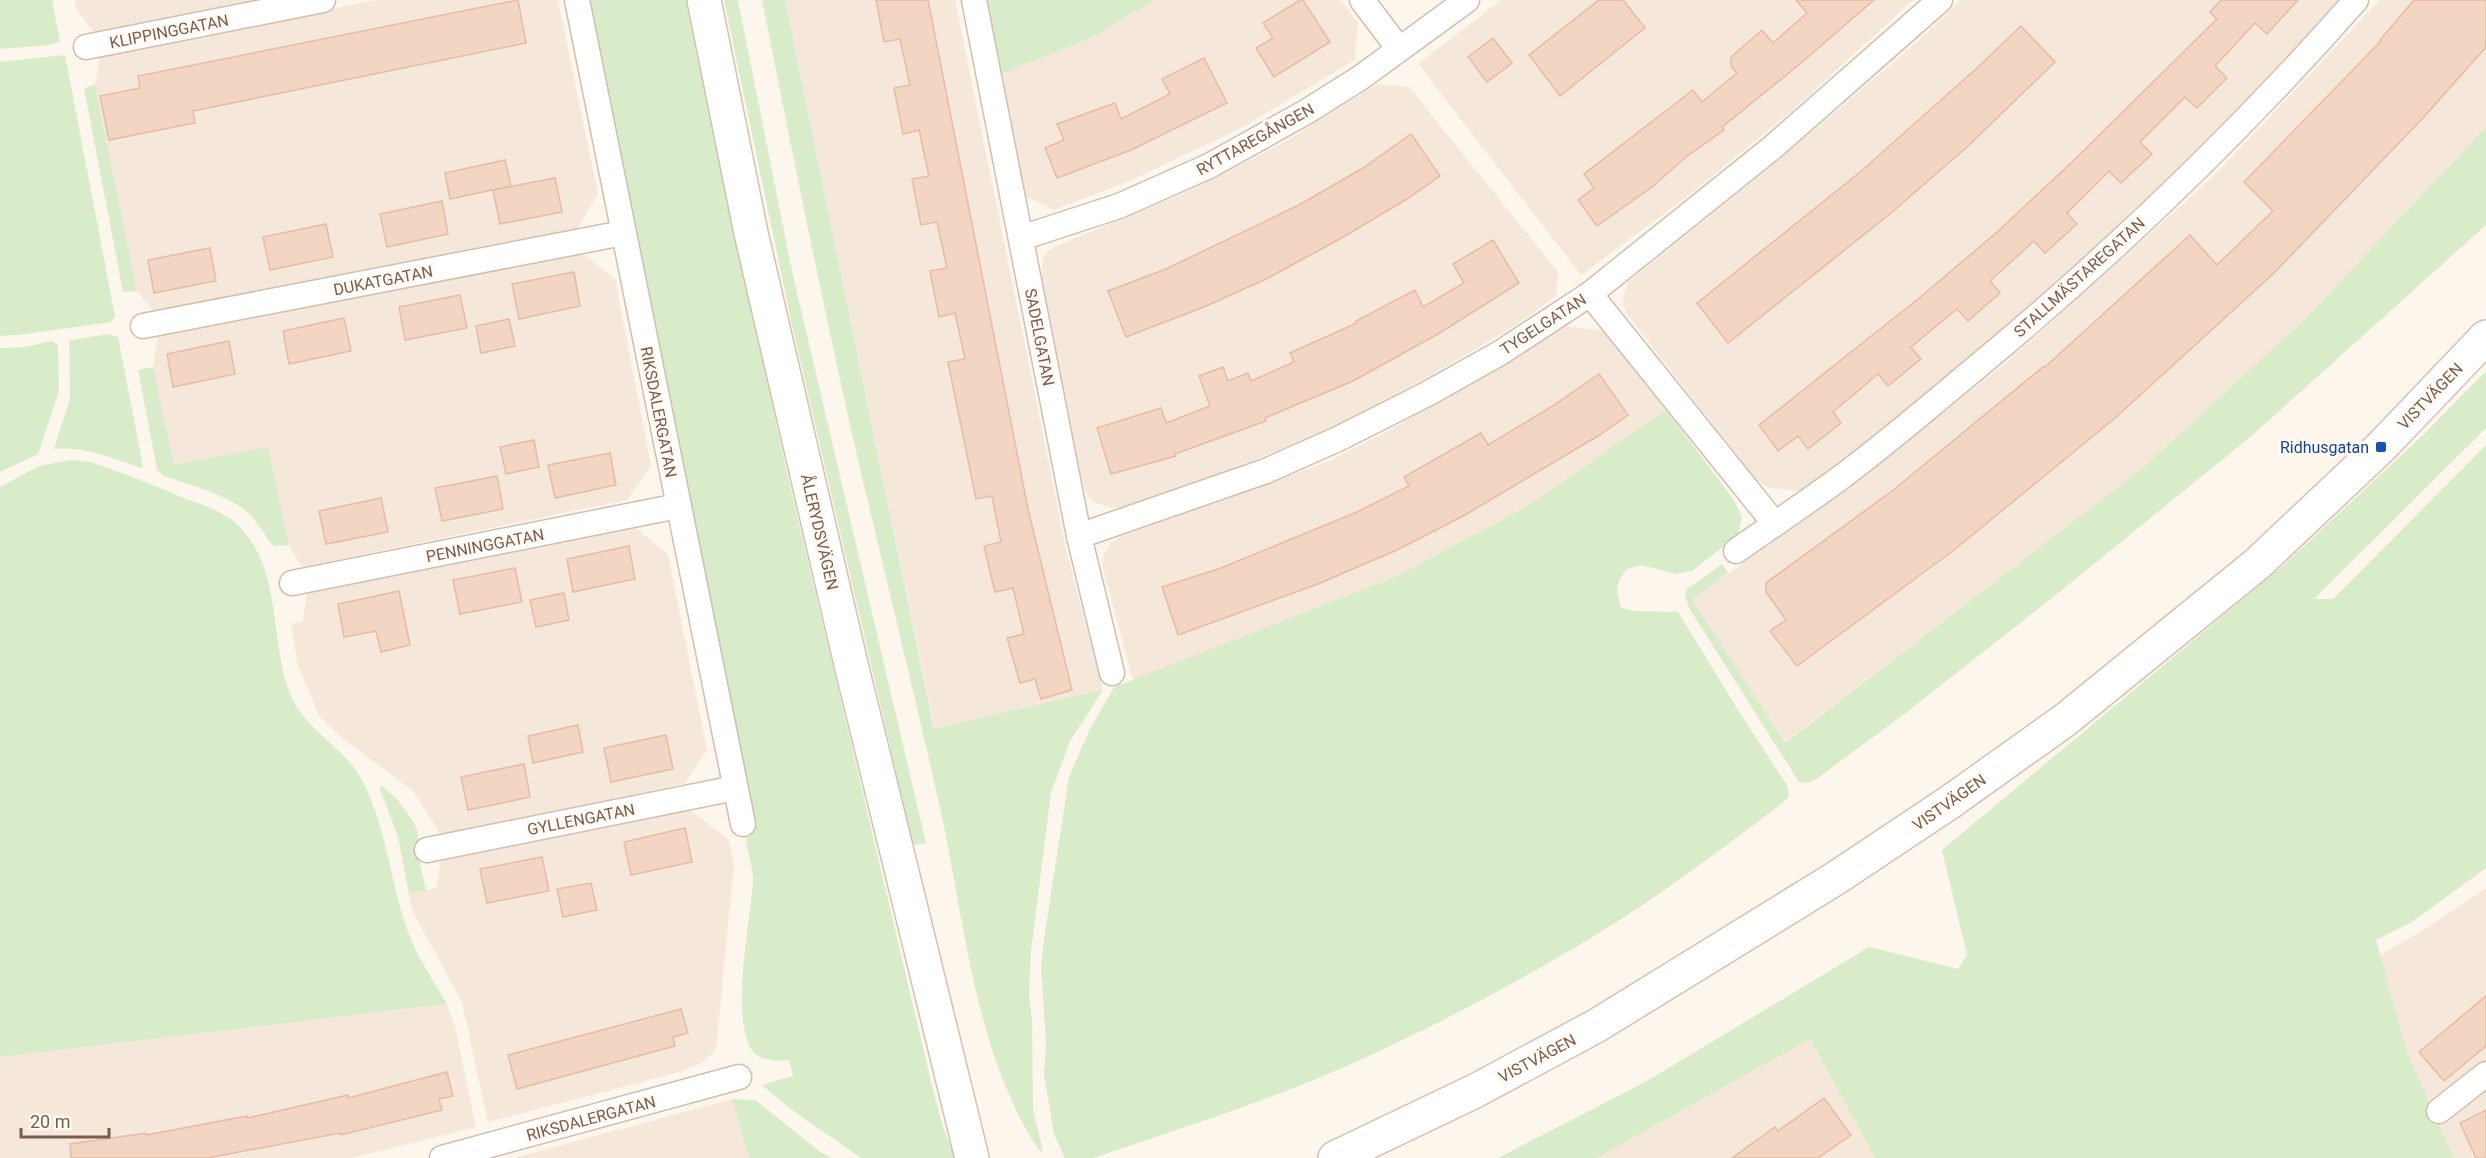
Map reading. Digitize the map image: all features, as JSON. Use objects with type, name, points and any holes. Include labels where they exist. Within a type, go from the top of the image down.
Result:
[{"type":"main road","name":"ÅLERYDSVÄGEN","points":[[704,0],[759,267],[858,694],[972,1158]]},
{"type":"main road","name":"VISTVÄGEN","points":[[1335,1158],[1475,1091],[1596,1026],[1836,878],[1950,802],[2056,727],[2258,564],[2381,447],[2486,338]]},
{"type":"main road","name":"ÅLERYDSVÄGEN","points":[[948,1062],[996,1158]]},
{"type":"street","name":"KLIPPINGGATAN","points":[[86,47],[323,0]]},
{"type":"street","name":"RIKSDALERGATAN","points":[[577,0],[743,824]]},
{"type":"street","name":"SADELGATAN","points":[[974,0],[1079,536],[1112,673]]},
{"type":"street","points":[[1362,0],[1399,49]]},
{"type":"street","name":"RYTTAREGÅNGEN","points":[[1021,238],[1119,206],[1209,166],[1306,112],[1360,78],[1467,0]]},
{"type":"street","name":"TYGELGATAN","points":[[1079,536],[1266,471],[1340,438],[1427,394],[1500,353],[1590,294],[1773,147],[1940,0]]},
{"type":"street","name":"STALLMÄSTAREGATAN","points":[[1736,551],[1894,437],[2025,327],[2213,154],[2309,54],[2356,0]]},
{"type":"street","name":"DUKATGATAN","points":[[143,326],[623,233]]},
{"type":"street","points":[[1590,294],[1774,524]]},
{"type":"street","name":"PENNINGGATAN","points":[[292,583],[678,506]]},
{"type":"street","name":"GYLLENGATAN","points":[[427,850],[735,788]]},
{"type":"street","points":[[2439,1111],[2486,1074]]},
{"type":"street","name":"RIKSDALERGATAN","points":[[442,1158],[740,1077]]},
{"type":"shaded area","points":[[75,0],[264,0],[96,35],[76,8]]},
{"type":"shaded area","points":[[375,0],[558,0],[598,194],[577,229],[155,313],[137,291],[95,85],[100,55]]},
{"type":"shaded area","points":[[785,0],[955,0],[1067,553],[1103,690],[935,730]]},
{"type":"shaded area","points":[[1154,0],[1341,0],[1358,23],[1355,60],[1243,127],[1132,180],[1054,210],[1025,196],[1002,74],[1091,38]]},
{"type":"shaded area","points":[[1501,0],[1913,0],[1796,107],[1688,196],[1581,275],[1418,64]]},
{"type":"shaded area","points":[[1960,0],[2341,0],[2254,95],[2121,226],[1964,364],[1808,489],[1796,491],[1768,487],[1757,481],[1627,314],[1623,304],[1628,282],[1773,165],[1923,37]]},
{"type":"shaded area","points":[[2380,0],[2486,0],[2486,127],[2307,317],[2144,467],[1784,743],[1691,600],[1845,491],[2007,362],[2213,177]]},
{"type":"shaded area","points":[[1378,84],[1409,87],[1558,272],[1556,296],[1516,325],[1423,380],[1334,427],[1237,467],[1123,507],[1112,508],[1095,503],[1088,497],[1083,485],[1041,280],[1043,258],[1050,249],[1182,194],[1283,143]]},
{"type":"shaded area","points":[[579,251],[615,279],[651,465],[627,500],[302,567],[289,545],[268,448],[174,465],[153,367],[158,335]]},
{"type":"shaded area","points":[[1566,326],[1603,331],[1666,410],[1526,507],[1393,578],[1133,681],[1102,564],[1104,553],[1111,543],[1120,537],[1327,462],[1388,431]]},
{"type":"shaded area","points":[[633,526],[668,554],[707,750],[685,783],[442,836],[413,791],[343,739],[319,716],[298,666],[291,624],[303,621],[307,592]]},
{"type":"shaded area","points":[[690,810],[729,840],[734,865],[716,1050],[701,1063],[680,1072],[488,1122],[462,1002],[413,912],[409,894],[436,888],[441,860]]},
{"type":"shaded area","points":[[2486,888],[2486,1063],[2430,1106],[2408,1055],[2380,955],[2419,933]]},
{"type":"shaded area","points":[[447,1004],[455,1027],[476,1127],[352,1158],[0,1158],[0,1057]]},
{"type":"shaded area","points":[[1810,1039],[1875,1158],[1597,1158]]},
{"type":"shaded area","points":[[2486,1083],[2486,1158],[2454,1158],[2438,1121]]},
{"type":"shaded area","points":[[732,1099],[749,1158],[514,1158]]},
{"type":"green space","points":[[0,0],[52,0],[60,41],[51,45],[0,49]]},
{"type":"green space","points":[[590,0],[686,0],[785,464],[933,1090],[943,1127],[955,1158],[861,1158],[788,1107],[762,1085],[793,1076],[789,1060],[766,1059],[756,1054],[749,1045],[744,1029],[742,1009],[753,881],[746,840],[756,828]]},
{"type":"green space","points":[[724,0],[738,0],[792,271],[926,843],[913,845],[792,325]]},
{"type":"green space","points":[[762,0],[785,0],[934,729],[1103,690],[1070,741],[1051,793],[1031,951],[1029,994],[1032,1021],[1033,1108],[1043,1152],[1027,1132],[1013,1103],[1000,1072],[979,1005],[938,799],[832,342]]},
{"type":"green space","points":[[987,0],[1154,0],[1091,38],[1002,74]]},
{"type":"green space","points":[[65,55],[115,316],[111,322],[0,336],[0,62]]},
{"type":"green space","points":[[95,85],[137,291],[123,292],[84,88]]},
{"type":"green space","points":[[2486,127],[2486,225],[2255,433],[2057,594],[1907,712],[1815,780],[1807,783],[1799,782],[1689,608],[1685,594],[1687,589],[1722,564],[1728,573],[1692,600],[1785,743],[2144,467],[2307,317]]},
{"type":"green space","points":[[109,334],[118,337],[143,466],[141,468],[88,451],[54,449],[70,399],[69,342]]},
{"type":"green space","points":[[52,341],[58,347],[59,391],[38,454],[0,472],[0,348],[25,347]]},
{"type":"green space","points":[[153,367],[174,465],[268,447],[289,545],[274,546],[253,518],[236,504],[206,490],[164,476],[157,470],[138,370]]},
{"type":"green space","points":[[2486,371],[2486,428],[2314,599],[2333,599],[2486,445],[2486,868],[2412,922],[2376,940],[2408,1055],[2454,1158],[1875,1158],[1810,1039],[1597,1158],[1498,1158],[1647,1081],[1869,947],[1958,969],[1967,955],[1942,850],[2285,564],[2424,434]]},
{"type":"green space","points":[[1666,410],[1734,500],[1742,517],[1738,535],[1692,571],[1677,574],[1641,565],[1627,569],[1619,580],[1617,592],[1621,607],[1632,611],[1678,612],[1787,785],[1789,795],[1784,802],[1619,921],[1509,985],[1421,1031],[1296,1087],[1229,1112],[1093,1158],[1065,1158],[1054,1134],[1044,1075],[1046,1042],[1041,969],[1044,939],[1069,777],[1089,731],[1114,687],[1393,578],[1526,507]]},
{"type":"green space","points":[[71,460],[91,462],[214,510],[228,517],[240,527],[253,544],[268,582],[282,665],[293,701],[312,726],[354,767],[362,780],[383,836],[408,932],[421,960],[447,1004],[0,1057],[0,487],[39,466]]},
{"type":"green space","points":[[381,785],[398,800],[414,823],[418,833],[418,854],[426,890],[409,894],[398,837],[380,789]]},
{"type":"green space","points":[[732,1099],[755,1100],[819,1151],[832,1158],[749,1158]]},
{"type":"building","points":[[518,0],[526,43],[193,111],[195,123],[109,140],[100,96],[140,88],[138,76]]},
{"type":"building","points":[[876,0],[928,0],[1028,509],[1072,690],[1041,699],[1035,679],[1020,683],[1007,638],[1024,634],[1013,588],[995,592],[984,546],[1001,542],[992,496],[976,499],[948,362],[965,359],[955,313],[939,317],[930,271],[947,268],[937,222],[921,225],[912,179],[929,176],[919,130],[903,134],[894,88],[910,85],[900,39],[884,42]]},
{"type":"building","points":[[1303,0],[1330,42],[1274,77],[1256,48],[1273,38],[1263,23]]},
{"type":"building","points":[[1599,0],[1623,0],[1645,28],[1560,96],[1529,55]]},
{"type":"building","points":[[1796,0],[1874,0],[1722,127],[1724,130],[1686,157],[1652,187],[1597,226],[1578,200],[1594,188],[1584,174],[1693,90],[1702,102],[1737,73],[1731,66],[1731,57],[1762,30],[1773,43],[1807,13]]},
{"type":"building","points":[[2221,0],[2298,0],[2267,34],[2255,23],[2215,66],[2227,78],[2197,108],[2185,97],[2140,142],[2152,154],[2121,183],[2109,171],[2067,213],[2077,224],[2045,253],[2034,241],[1990,281],[2000,293],[1968,321],[1957,309],[1911,347],[1921,359],[1888,386],[1878,374],[1833,412],[1841,423],[1808,449],[1798,436],[1778,451],[1759,425],[1918,299],[1996,233],[2072,162],[2217,19],[2210,12]]},
{"type":"building","points":[[2414,0],[2486,0],[2486,47],[2423,118],[2273,274],[2114,419],[1954,550],[1797,666],[1770,631],[1786,620],[1766,592],[1766,583],[1892,491],[2045,367],[2190,235],[2217,265],[2273,211],[2244,182],[2381,41]]},
{"type":"building","points":[[2021,26],[2055,62],[1966,148],[1891,213],[1728,343],[1697,303],[1859,173]]},
{"type":"building","points":[[1493,38],[1512,63],[1487,82],[1468,57]]},
{"type":"building","points":[[1204,58],[1227,103],[1131,150],[1057,178],[1045,148],[1064,140],[1057,124],[1115,103],[1121,119],[1170,94],[1162,79]]},
{"type":"building","points":[[1411,134],[1440,176],[1407,199],[1338,240],[1268,278],[1204,307],[1126,337],[1108,291],[1166,269],[1299,205],[1363,168]]},
{"type":"building","points":[[505,160],[511,186],[450,199],[445,173]]},
{"type":"building","points":[[555,178],[562,212],[500,224],[493,190]]},
{"type":"building","points":[[442,201],[448,234],[387,247],[380,214]]},
{"type":"building","points":[[326,224],[333,257],[270,270],[263,237]]},
{"type":"building","points":[[1493,240],[1519,283],[1438,334],[1353,381],[1265,418],[1266,421],[1175,454],[1176,456],[1111,474],[1097,428],[1161,408],[1166,423],[1210,406],[1199,376],[1223,367],[1228,381],[1248,373],[1251,381],[1294,362],[1290,353],[1357,323],[1356,321],[1415,290],[1423,307],[1464,283],[1453,264]]},
{"type":"building","points":[[210,248],[216,281],[154,293],[148,260]]},
{"type":"building","points":[[574,272],[580,306],[519,319],[512,284]]},
{"type":"building","points":[[460,295],[467,328],[405,340],[399,307]]},
{"type":"building","points":[[344,318],[351,351],[289,364],[283,331]]},
{"type":"building","points":[[509,319],[515,346],[481,353],[476,326]]},
{"type":"building","points":[[229,341],[235,374],[173,387],[167,354]]},
{"type":"building","points":[[1599,374],[1628,415],[1598,436],[1465,515],[1399,549],[1318,584],[1178,635],[1162,587],[1221,568],[1357,512],[1409,486],[1404,477],[1481,433],[1488,445],[1551,407]]},
{"type":"building","points":[[534,440],[539,467],[506,474],[500,447]]},
{"type":"building","points":[[610,453],[616,485],[555,498],[548,465]]},
{"type":"building","points":[[497,476],[503,509],[442,521],[435,488]]},
{"type":"building","points":[[381,498],[388,532],[326,544],[319,511]]},
{"type":"building","points":[[629,546],[635,579],[573,592],[567,559]]},
{"type":"building","points":[[515,568],[522,602],[460,614],[453,580]]},
{"type":"building","points":[[399,591],[410,645],[381,652],[376,631],[344,637],[338,604]]},
{"type":"building","points":[[564,593],[569,620],[536,627],[530,600]]},
{"type":"building","points":[[578,725],[583,752],[533,763],[528,736]]},
{"type":"building","points":[[666,735],[673,769],[611,782],[604,748]]},
{"type":"building","points":[[524,764],[530,797],[468,810],[461,777]]},
{"type":"building","points":[[685,828],[692,862],[631,875],[624,842]]},
{"type":"building","points":[[542,857],[549,891],[487,903],[480,869]]},
{"type":"building","points":[[591,883],[597,910],[563,917],[557,889]]},
{"type":"building","points":[[2486,996],[2486,1046],[2444,1081],[2419,1052]]},
{"type":"building","points":[[681,1009],[688,1033],[673,1037],[675,1046],[517,1089],[508,1055]]},
{"type":"building","points":[[447,1072],[453,1096],[439,1099],[442,1110],[341,1135],[340,1133],[207,1158],[71,1158],[70,1144],[146,1133],[146,1135],[247,1116],[247,1118],[348,1095],[348,1098]]},
{"type":"building","points":[[1824,1098],[1851,1135],[1818,1158],[1732,1158],[1775,1127],[1778,1131]]},
{"type":"building","points":[[2486,1110],[2486,1158],[2476,1158],[2460,1123]]},
{"type":"place","name":"Ridhusgatan","points":[[2381,447]]}]
